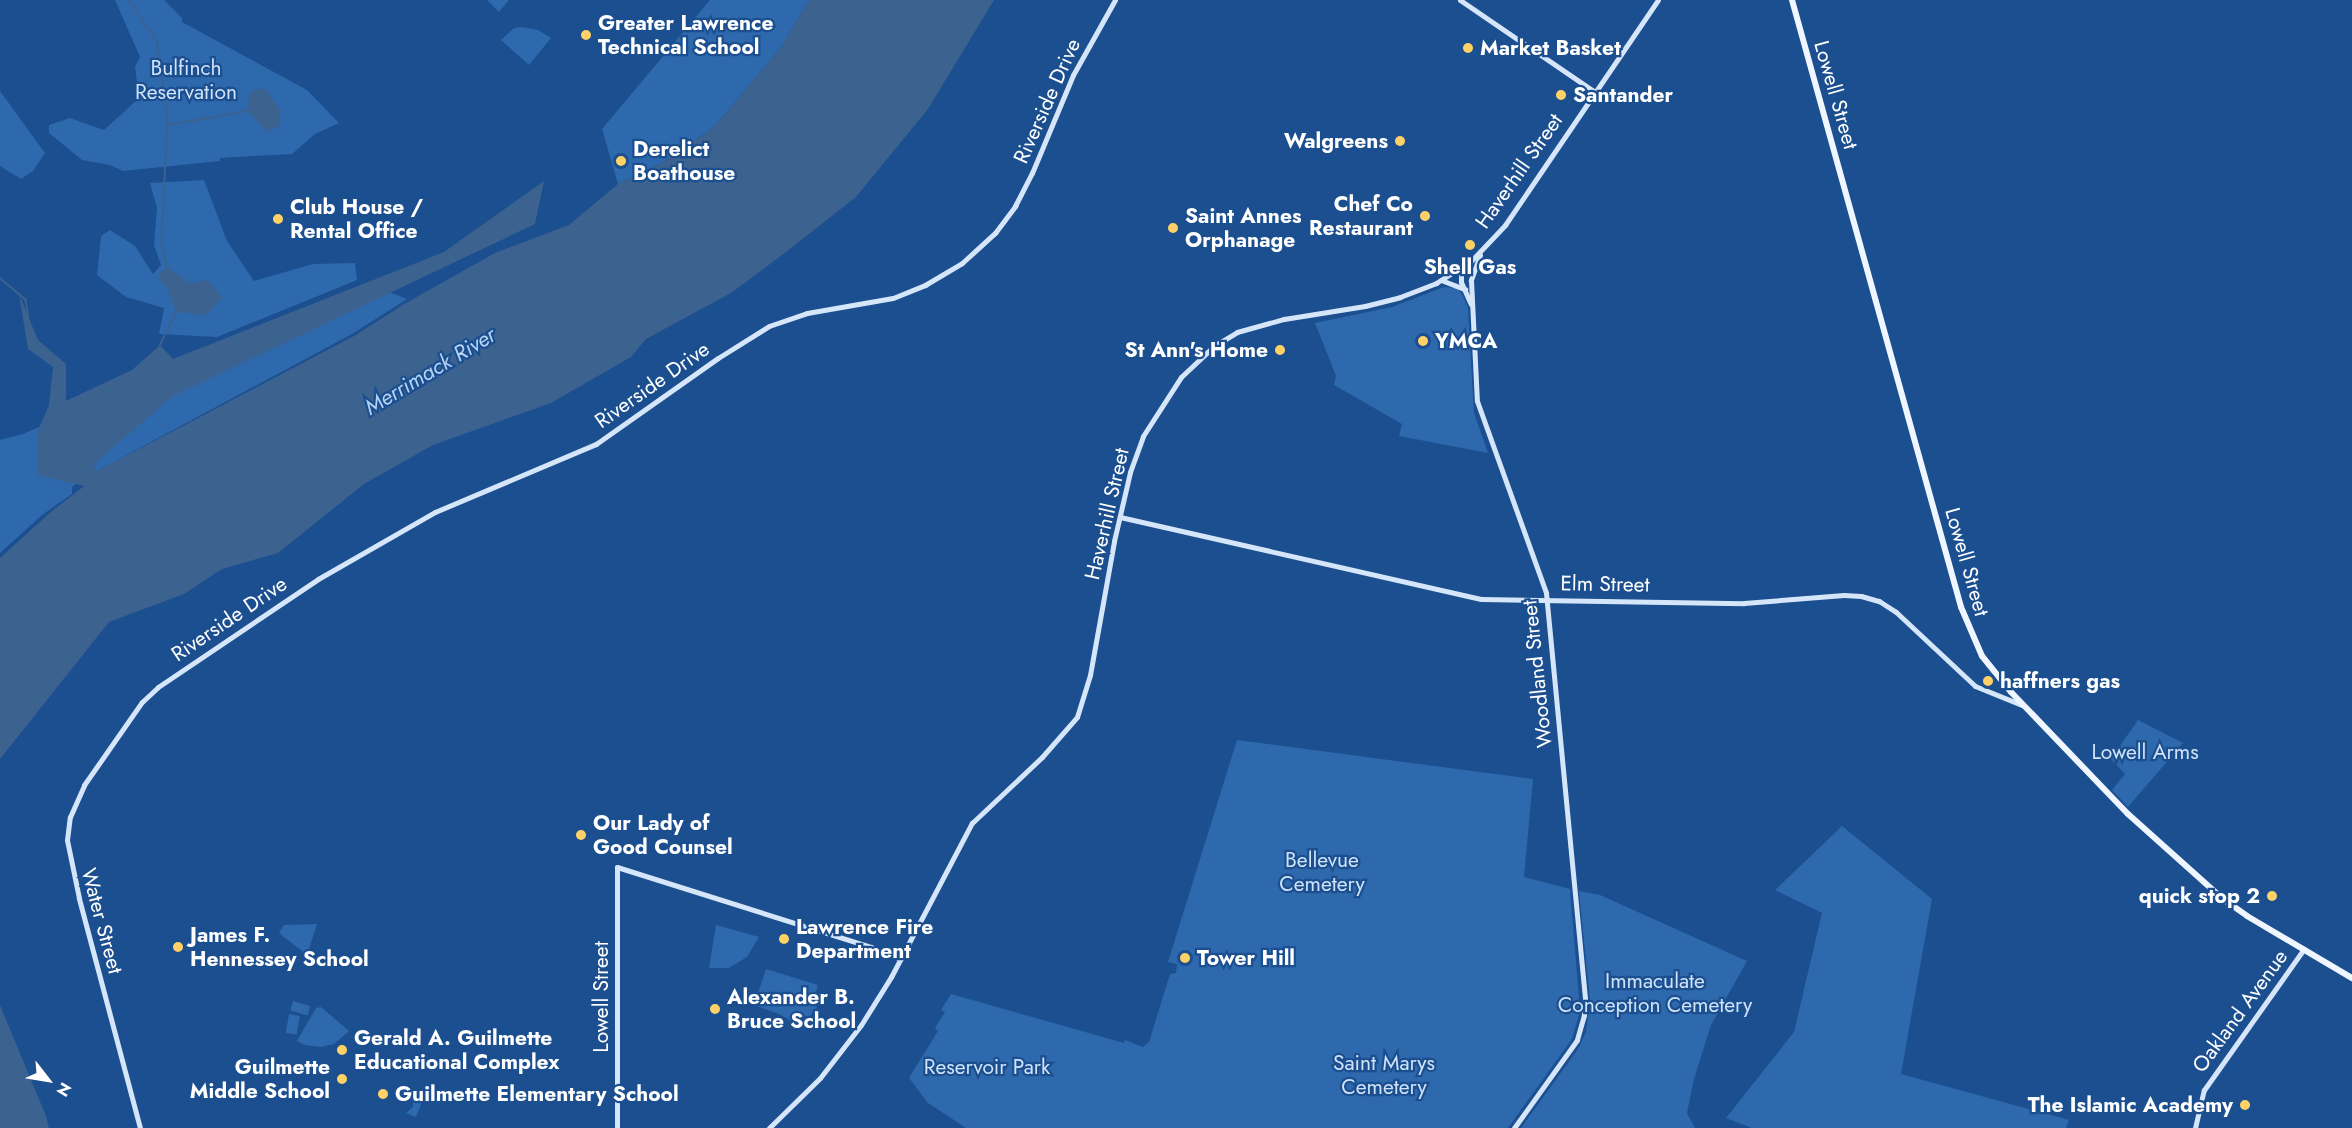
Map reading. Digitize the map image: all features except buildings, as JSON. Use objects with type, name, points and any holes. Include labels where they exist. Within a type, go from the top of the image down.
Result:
[{"type":"main road","name":"Riverside Drive","points":[[120,732],[142,702],[158,687],[318,579],[396,533],[435,512],[596,444],[718,358],[769,326],[807,313],[893,298],[925,285],[962,263],[995,233],[1017,203],[1073,75],[1115,0]]},
{"type":"main road","points":[[1461,0],[1595,92]]},
{"type":"main road","name":"Haverhill Street","points":[[769,1128],[837,1058],[861,1025],[901,959],[972,823],[1048,752],[1077,717],[1090,675],[1130,472],[1143,436],[1181,377],[1214,346],[1253,327],[1374,304],[1421,290],[1461,269],[1481,252],[1505,225],[1658,0]]},
{"type":"main road","name":"Lowell Street","points":[[1792,0],[1961,607],[1986,662],[2128,814],[2223,899],[2352,978]]},
{"type":"main road","name":"Woodland Street","points":[[1481,252],[1472,280],[1474,369],[1479,413],[1544,584],[1585,999],[1581,1029],[1571,1049],[1514,1128]]},
{"type":"main road","points":[[1461,269],[1472,280]]},
{"type":"main road","name":"Woodland Street","points":[[1461,269],[1465,289],[1472,305]]},
{"type":"main road","points":[[1441,280],[1465,289]]},
{"type":"main road","name":"Elm Street","points":[[1120,517],[1481,599],[1744,603],[1844,595],[1861,596],[1879,601],[1896,612],[1975,686],[2025,706]]},
{"type":"main road","name":"Water Street","points":[[120,732],[74,805],[67,840],[72,871],[140,1128]]},
{"type":"main road","name":"Lowell Street","points":[[617,1128],[617,867],[871,947],[901,959]]},
{"type":"main road","name":"Oakland Avenue","points":[[2195,1128],[2204,1090],[2304,949]]},
{"type":"green space","name":"Bulfinch Reservation","points":[[115,0],[164,0],[182,18],[182,22],[307,90],[339,123],[315,134],[292,154],[220,158],[220,161],[123,171],[110,165],[82,160],[49,133],[49,125],[70,118],[104,130],[139,98],[135,67],[140,57]]},
{"type":"green space","points":[[487,0],[509,0],[499,12]]},
{"type":"green space","points":[[710,0],[809,0],[782,46],[715,126],[662,163],[618,184],[602,129]]},
{"type":"green space","points":[[514,28],[538,30],[551,38],[529,65],[501,40]]},
{"type":"green space","points":[[0,91],[45,153],[33,171],[21,179],[0,166]]},
{"type":"green space","points":[[204,180],[227,241],[254,281],[313,264],[355,263],[357,280],[217,337],[159,334],[164,308],[126,297],[97,275],[101,236],[110,230],[135,246],[153,274],[161,265],[154,245],[157,208],[150,183]]},
{"type":"green space","points":[[371,285],[407,299],[352,334],[84,478],[72,487],[72,494],[42,515],[0,553],[0,440],[23,434]]},
{"type":"green space","name":"YMCA","points":[[1444,287],[1456,288],[1462,294],[1468,308],[1474,413],[1488,453],[1399,436],[1402,424],[1334,385],[1336,376],[1315,323],[1392,307]]},
{"type":"green space","name":"Lowell Arms","points":[[2138,720],[2183,743],[2128,807],[2112,790],[2125,774],[2111,759]]},
{"type":"green space","name":"Bellevue Cemetery","points":[[1237,740],[1533,779],[1524,877],[1570,889],[1580,1011],[1572,1039],[1508,1128],[966,1128],[928,1103],[909,1078],[938,1031],[935,1028],[945,1012],[941,1010],[951,994],[1124,1043],[1125,1040],[1143,1047],[1149,1042],[1170,974],[1176,973],[1177,964],[1168,962]]},
{"type":"green space","points":[[1842,826],[1932,899],[1901,1074],[2069,1120],[2066,1128],[1752,1128],[1726,1118],[1794,1032],[1822,913],[1775,890]]},
{"type":"green space","name":"Immaculate Conception Cemetery","points":[[1579,891],[1600,895],[1747,961],[1711,1025],[1694,1079],[1687,1113],[1695,1128],[1521,1128],[1578,1049],[1586,1032],[1590,1000]]},
{"type":"green space","points":[[317,924],[307,955],[279,933],[284,925]]},
{"type":"green space","points":[[716,925],[759,937],[747,957],[729,968],[709,968]]},
{"type":"green space","points":[[766,969],[818,985],[812,1004],[817,1007],[802,1027],[779,1014],[754,1005]]},
{"type":"green space","points":[[293,1001],[310,1006],[308,1016],[290,1011]]},
{"type":"green space","points":[[321,1007],[349,1031],[334,1044],[321,1047],[305,1045],[297,1041],[316,1008]]},
{"type":"green space","points":[[289,1014],[300,1016],[297,1035],[286,1033]]},
{"type":"green space","points":[[413,1098],[422,1102],[416,1117],[406,1113],[413,1107]]},
{"type":"water","name":"Merrimack River","points":[[809,0],[994,0],[928,109],[856,197],[786,252],[731,293],[646,339],[631,357],[551,403],[433,445],[364,484],[278,553],[222,569],[184,594],[109,622],[0,759],[0,558],[52,511],[84,486],[37,475],[37,433],[49,405],[53,367],[28,349],[19,294],[38,340],[66,364],[66,401],[132,370],[160,345],[173,359],[444,252],[544,181],[535,224],[173,396],[93,465],[97,471],[354,336],[406,303],[495,253],[569,225],[618,184],[662,163],[715,126],[782,46]]},
{"type":"water","points":[[265,88],[280,110],[280,125],[268,132],[247,111],[250,92]]},
{"type":"water","points":[[167,267],[190,283],[208,280],[222,298],[207,315],[176,312],[167,287],[157,278]]},
{"type":"water","points":[[0,1005],[46,1116],[49,1128],[0,1128]]},
{"type":"waterway","points":[[129,0],[157,41],[168,119],[162,242],[167,267]]},
{"type":"waterway","points":[[168,125],[247,111]]},
{"type":"waterway","points":[[0,278],[26,300],[29,318]]},
{"type":"waterway","points":[[160,345],[176,312]]},
{"type":"place","name":"Greater Lawrence Technical School","points":[[586,35]]},
{"type":"place","name":"Market Basket","points":[[1468,48]]},
{"type":"place","name":"Santander","points":[[1561,95]]},
{"type":"place","name":"Walgreens","points":[[1400,141]]},
{"type":"place","name":"Derelict Boathouse","points":[[621,161]]},
{"type":"place","name":"Chef Co Restaurant","points":[[1425,216]]},
{"type":"place","name":"Club House / Rental Office","points":[[278,219]]},
{"type":"place","name":"Saint Annes Orphanage","points":[[1173,228]]},
{"type":"place","name":"Shell Gas","points":[[1470,245]]},
{"type":"place","name":"YMCA","points":[[1423,341]]},
{"type":"place","name":"St Ann's Home","points":[[1280,350]]},
{"type":"place","name":"haffners gas","points":[[1988,681]]},
{"type":"place","name":"Our Lady of Good Counsel","points":[[581,835]]},
{"type":"place","name":"quick stop 2","points":[[2272,896]]},
{"type":"place","name":"Lawrence Fire Department","points":[[784,939]]},
{"type":"place","name":"James F. Hennessey School","points":[[178,947]]},
{"type":"place","name":"Tower Hill","points":[[1185,958]]},
{"type":"place","name":"Alexander B. Bruce School","points":[[715,1009]]},
{"type":"place","name":"Gerald A. Guilmette Educational Complex","points":[[342,1050]]},
{"type":"place","name":"Guilmette Middle School","points":[[342,1079]]},
{"type":"place","name":"Guilmette Elementary School","points":[[383,1094]]},
{"type":"place","name":"The Islamic Academy","points":[[2245,1105]]},
{"type":"park label","name":"Reservoir Park","points":[[987,1067]]},
{"type":"park label","name":"Saint Marys Cemetery","points":[[1384,1075]]}]
